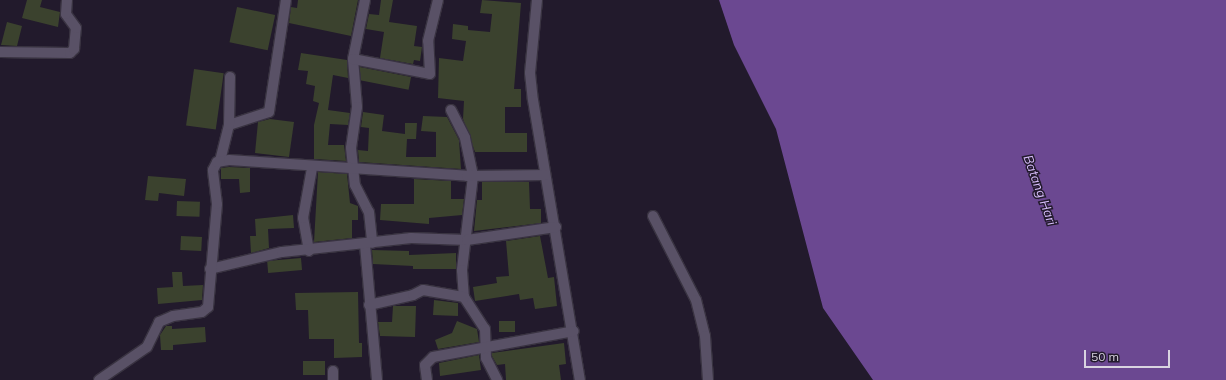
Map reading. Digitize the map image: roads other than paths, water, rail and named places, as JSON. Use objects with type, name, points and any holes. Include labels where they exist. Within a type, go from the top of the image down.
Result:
[{"type":"street","points":[[0,52],[70,53],[74,49],[76,28],[66,14],[67,0]]},
{"type":"street","points":[[229,125],[269,112],[286,0]]},
{"type":"street","points":[[365,0],[353,59],[357,107],[351,148],[357,191],[369,212],[369,305],[377,380]]},
{"type":"street","points":[[353,59],[430,74],[428,41],[438,0]]},
{"type":"street","points":[[537,0],[530,73],[545,175],[556,227],[574,331],[580,380]]},
{"type":"street","points":[[99,380],[147,347],[159,322],[164,318],[202,312],[208,307],[210,269],[217,204],[213,170],[220,161],[229,125],[230,77]]},
{"type":"street","points":[[451,110],[465,138],[474,176],[462,270],[464,297],[485,329],[486,358],[497,380]]},
{"type":"street","points":[[220,161],[312,168],[474,176],[545,175]]},
{"type":"street","points":[[309,251],[303,218],[312,168]]},
{"type":"street","points":[[653,216],[696,300],[705,336],[708,380]]},
{"type":"street","points":[[210,269],[282,252],[309,251],[412,238],[467,240],[556,227]]},
{"type":"street","points":[[369,305],[414,295],[423,290],[464,297]]},
{"type":"street","points":[[427,380],[425,365],[433,357],[486,349],[574,331]]},
{"type":"water","name":"Batang Hari","points":[[719,0],[1226,0],[1226,380],[873,380],[823,308],[776,129],[734,45]]}]
